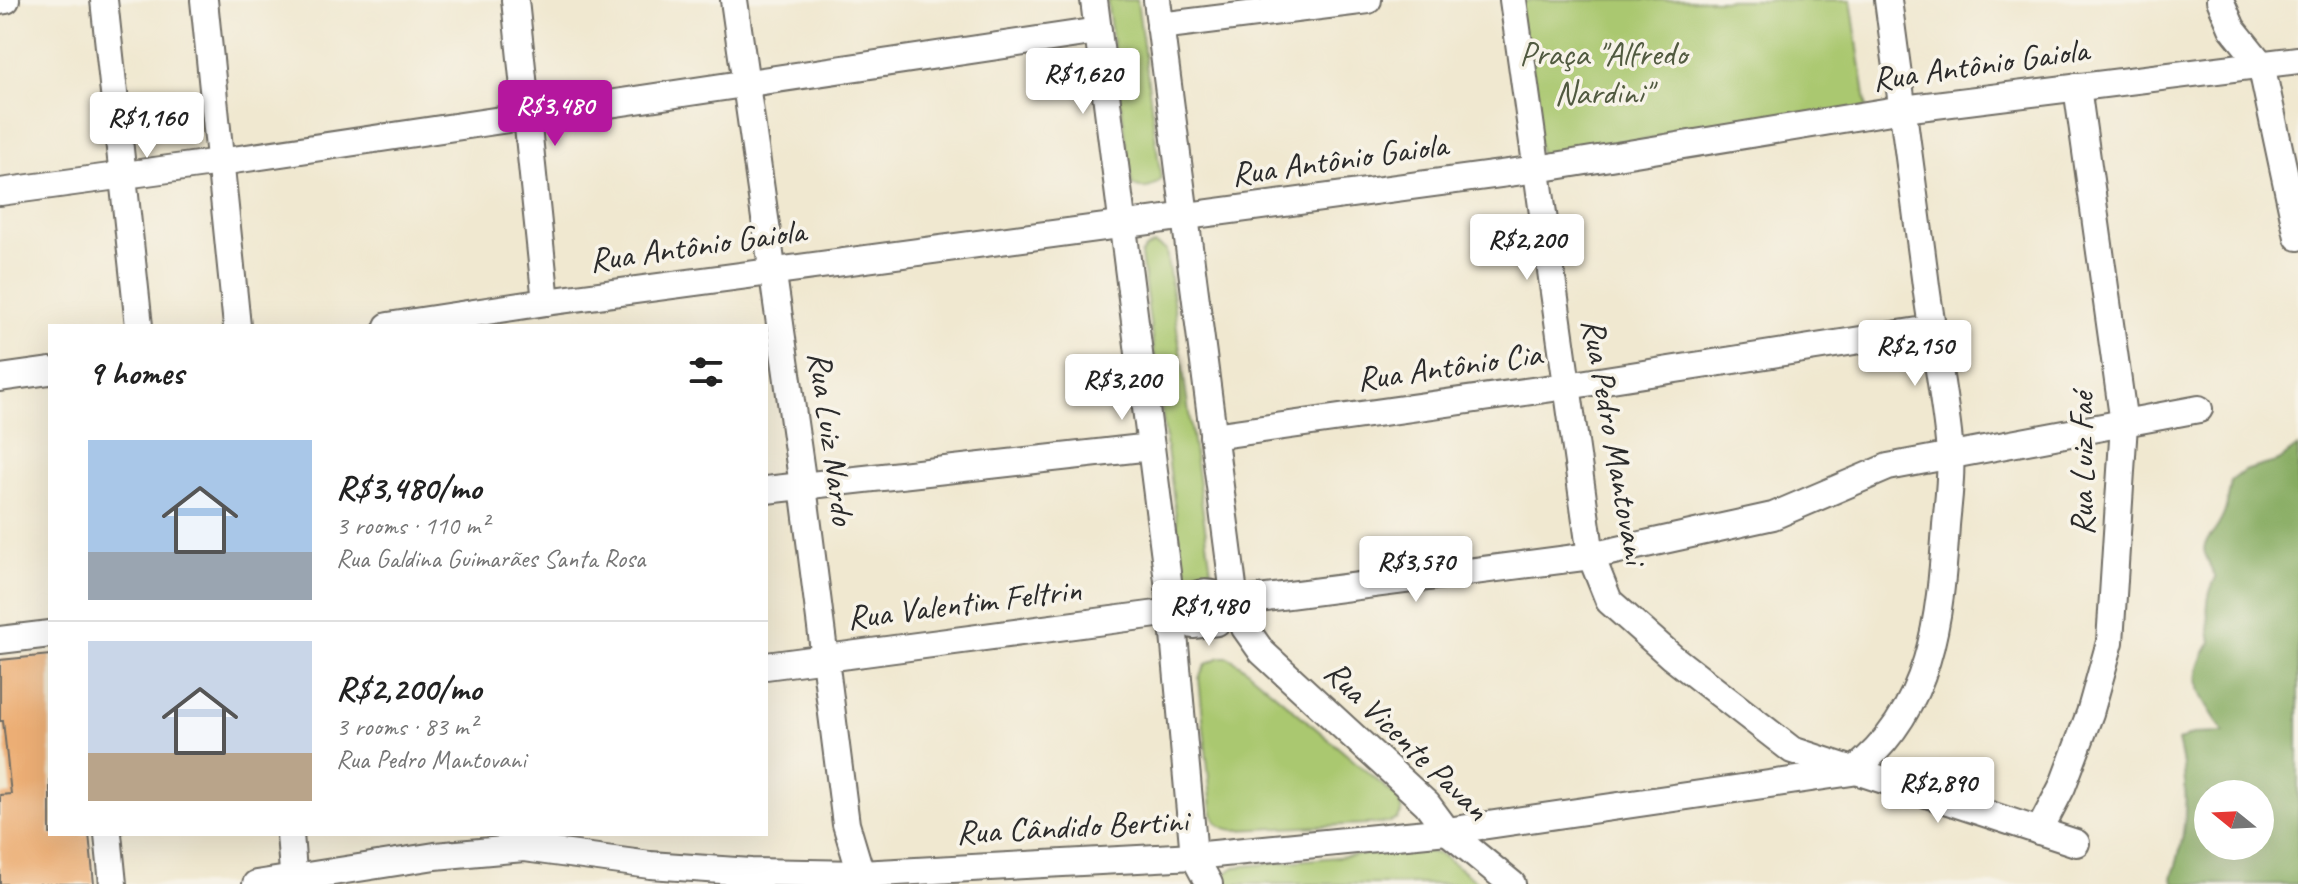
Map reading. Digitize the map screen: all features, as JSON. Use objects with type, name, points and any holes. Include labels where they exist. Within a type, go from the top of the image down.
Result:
[{"type":"street","points":[[0,1],[6,0]]},
{"type":"street","points":[[104,0],[139,324]]},
{"type":"street","points":[[204,0],[237,324]]},
{"type":"street","points":[[515,0],[546,302]]},
{"type":"street","name":"Rua Luiz Nardo","points":[[734,0],[803,486],[846,824],[862,879]]},
{"type":"street","points":[[1094,0],[1172,612],[1194,856],[1209,884]]},
{"type":"street","name":"Rua Vicente Pavan","points":[[1157,0],[1235,602],[1245,628],[1262,652],[1427,804],[1447,831],[1512,884]]},
{"type":"street","points":[[1160,26],[1368,0]]},
{"type":"street","name":"Rua Pedro Mantovani","points":[[1513,0],[1591,556],[1609,601],[1672,657],[1792,750],[2076,843]]},
{"type":"street","points":[[1852,772],[1875,753],[1892,730],[1919,684],[1936,634],[1951,455],[1931,329],[1888,0]]},
{"type":"street","points":[[2220,0],[2232,28],[2261,64],[2298,237]]},
{"type":"street","points":[[0,192],[1098,31]]},
{"type":"street","name":"Rua Antônio Gaiola","points":[[401,324],[1537,169],[1903,109],[2298,60]]},
{"type":"street","name":"Rua Luiz Faé","points":[[2039,831],[2062,787],[2090,713],[2110,642],[2124,424],[2077,87]]},
{"type":"street","name":"Rua Antônio Cia","points":[[1213,436],[1567,386],[1931,329]]},
{"type":"street","points":[[0,378],[48,371]]},
{"type":"street","name":"Rua Valentim Feltrin","points":[[768,666],[1172,612],[1189,596],[1213,591],[1235,602],[1591,556],[1773,516],[1888,467],[2199,409]]},
{"type":"street","points":[[768,490],[1151,447]]},
{"type":"street","points":[[0,640],[48,634]]},
{"type":"street","name":"Rua Cândido Bertini","points":[[256,884],[294,882],[435,856],[524,848],[650,865],[862,879],[1194,856],[1447,831],[1852,772]]},
{"type":"street","points":[[108,836],[113,884]]},
{"type":"street","points":[[290,836],[294,882]]},
{"type":"green space","points":[[1107,0],[1137,0],[1161,179],[1148,188],[1132,185]]},
{"type":"green space","name":"Praça \"Alfredo Nardini\"","points":[[1533,0],[1851,0],[1867,110],[1540,154],[1517,3]]},
{"type":"green space","points":[[1154,244],[1166,250],[1212,577],[1198,583],[1184,576],[1141,255]]},
{"type":"green space","points":[[2298,447],[2298,884],[2175,884],[2172,878],[2186,810],[2178,741],[2192,734],[2224,733],[2203,699],[2197,680],[2211,642],[2208,601],[2216,577],[2204,548],[2224,514],[2231,481],[2244,471],[2279,461]]},
{"type":"green space","points":[[1220,657],[1228,657],[1241,665],[1398,798],[1402,811],[1398,819],[1389,823],[1235,830],[1219,824],[1212,809],[1199,678],[1206,664]]},
{"type":"green space","points":[[1418,849],[1442,855],[1481,884],[1221,884],[1235,867]]},
{"type":"building","points":[[48,655],[48,836],[89,836],[94,884],[0,884],[0,795],[11,794],[3,721],[0,721],[0,660]]}]
